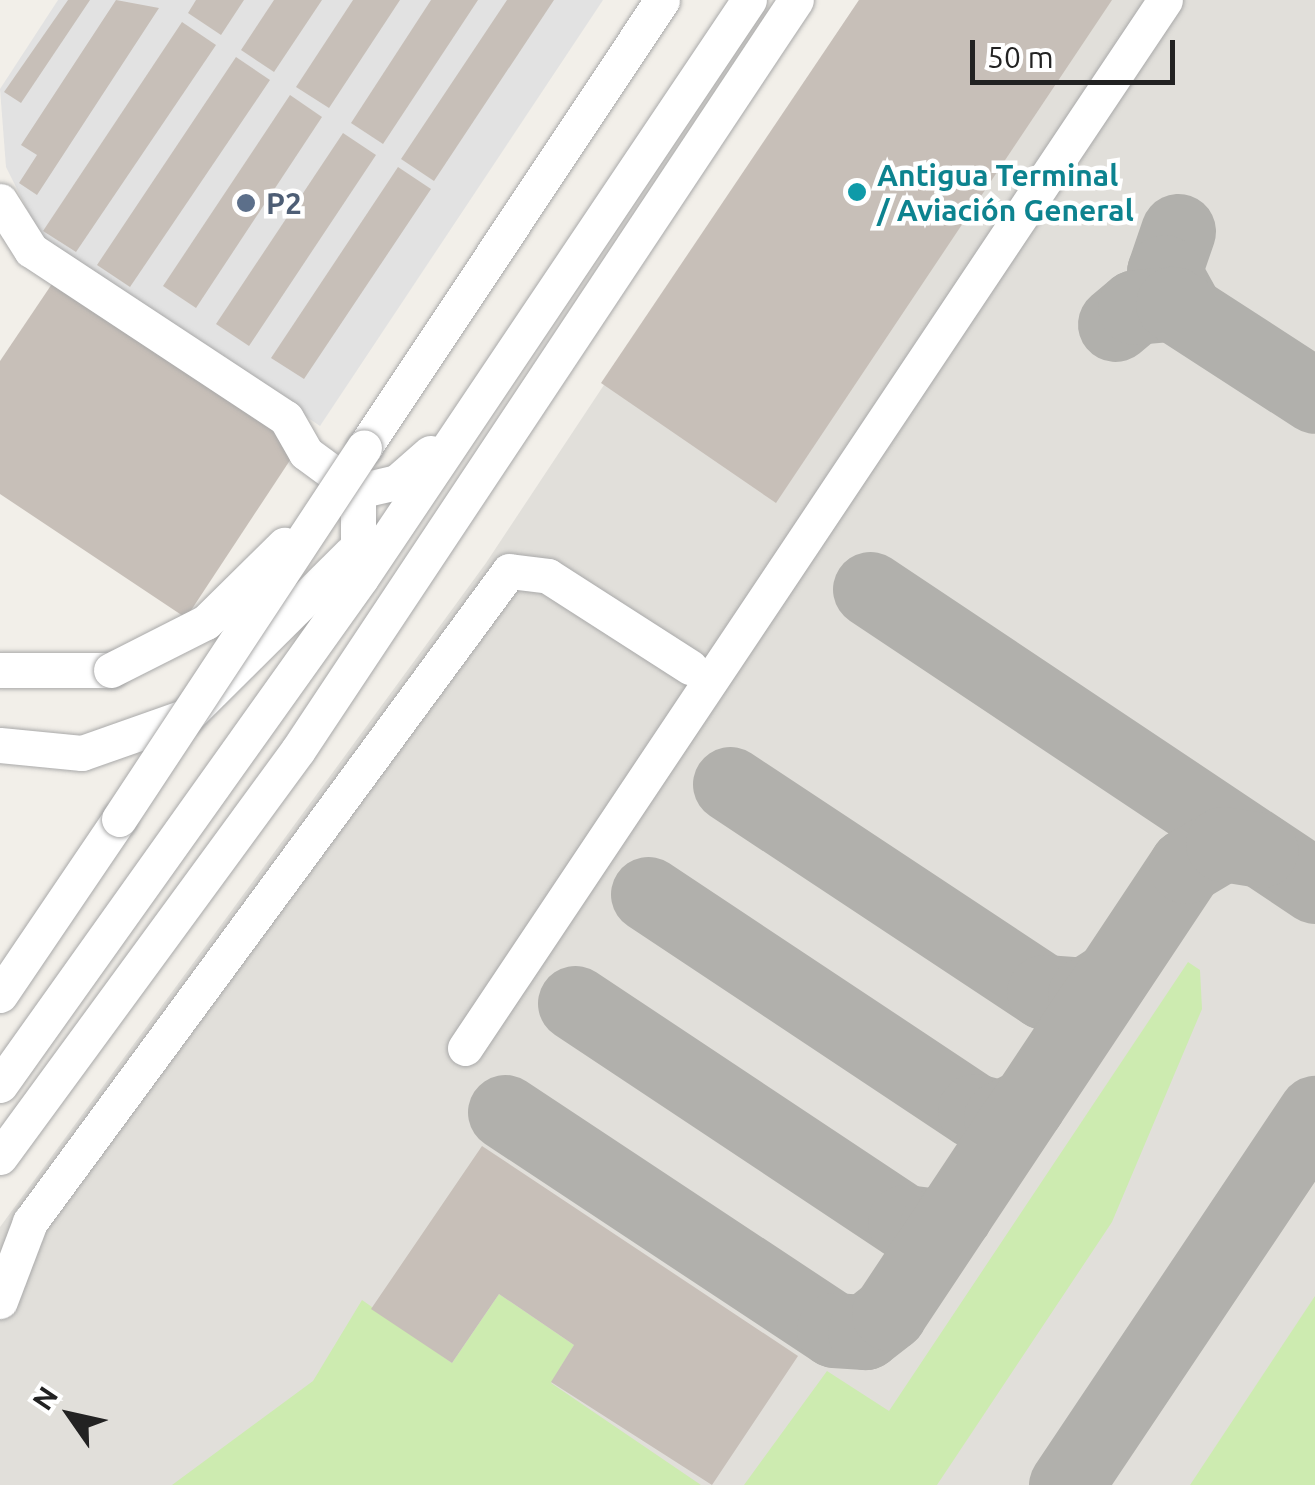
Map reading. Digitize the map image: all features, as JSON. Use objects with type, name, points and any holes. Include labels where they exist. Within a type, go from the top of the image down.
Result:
[{"type":"lane","points":[[0,995],[662,0]]},
{"type":"lane","points":[[0,1085],[353,563],[431,470],[749,0]]},
{"type":"lane","points":[[465,1048],[1165,0]]},
{"type":"lane","points":[[716,46],[793,6]]},
{"type":"lane","points":[[0,1157],[298,750],[793,6]]},
{"type":"lane","points":[[0,202],[31,250],[286,418],[306,453],[358,491],[397,482],[464,422]]},
{"type":"lane","points":[[0,745],[82,752],[187,716],[353,563],[574,337]]},
{"type":"lane","points":[[0,670],[111,670],[160,652],[234,598],[364,448]]},
{"type":"lane","points":[[353,563],[358,491]]},
{"type":"lane","points":[[0,1300],[30,1222],[509,571],[548,576],[690,667]]},
{"type":"shaded area","name":"P2","points":[[58,0],[603,0],[320,426],[42,239],[6,167],[0,89]]},
{"type":"shaded area","points":[[859,0],[1315,0],[1315,1485],[0,1485],[0,1227],[486,563]]},
{"type":"green space","points":[[1188,962],[1200,970],[1202,1009],[1112,1222],[937,1485],[744,1485],[827,1371],[889,1411]]},
{"type":"green space","points":[[499,1294],[574,1345],[551,1383],[701,1485],[172,1485],[313,1381],[362,1300],[452,1363]]},
{"type":"green space","points":[[1315,1296],[1315,1485],[1190,1485]]},
{"type":"building","points":[[68,0],[90,0],[21,103],[4,92]]},
{"type":"building","points":[[116,0],[159,8],[37,195],[19,183],[37,155],[21,145]]},
{"type":"building","points":[[196,0],[244,0],[221,35],[188,13]]},
{"type":"building","points":[[274,0],[322,0],[274,72],[241,50]]},
{"type":"building","points":[[353,0],[400,0],[329,108],[296,87]]},
{"type":"building","points":[[431,0],[478,0],[383,144],[351,123]]},
{"type":"building","points":[[507,0],[554,0],[434,181],[401,159]]},
{"type":"building","name":"Antigua Terminal / Aviación General","points":[[859,0],[1112,0],[776,503],[601,383]]},
{"type":"building","points":[[182,22],[216,45],[76,252],[43,231]]},
{"type":"building","points":[[236,57],[270,80],[130,287],[97,265]]},
{"type":"building","points":[[290,95],[322,117],[196,308],[163,286]]},
{"type":"building","points":[[343,133],[376,155],[249,346],[216,324]]},
{"type":"building","points":[[398,167],[431,189],[304,379],[271,358]]},
{"type":"building","points":[[60,272],[306,436],[186,618],[0,494],[0,361]]},
{"type":"building","points":[[482,1146],[798,1356],[712,1485],[551,1382],[574,1345],[499,1294],[452,1363],[371,1309]]},
{"type":"taxiway","points":[[1178,231],[1164,272],[1185,310]]},
{"type":"taxiway","points":[[1115,324],[1135,307],[1173,304],[1315,396]]},
{"type":"taxiway","points":[[870,589],[1315,886]]},
{"type":"taxiway","points":[[730,784],[1044,992],[1085,995],[1111,978]]},
{"type":"taxiway","points":[[505,1112],[834,1330],[865,1332],[889,1313],[1186,866],[1223,844],[1261,850]]},
{"type":"taxiway","points":[[648,894],[975,1111],[1001,1118],[1028,1104]]},
{"type":"taxiway","points":[[575,1003],[905,1222],[937,1226],[955,1214]]},
{"type":"taxiway","points":[[1066,1485],[1315,1113]]},
{"type":"place","name":"Antigua Terminal / Aviación General","points":[[857,192]]},
{"type":"place","name":"P2","points":[[246,203]]}]
